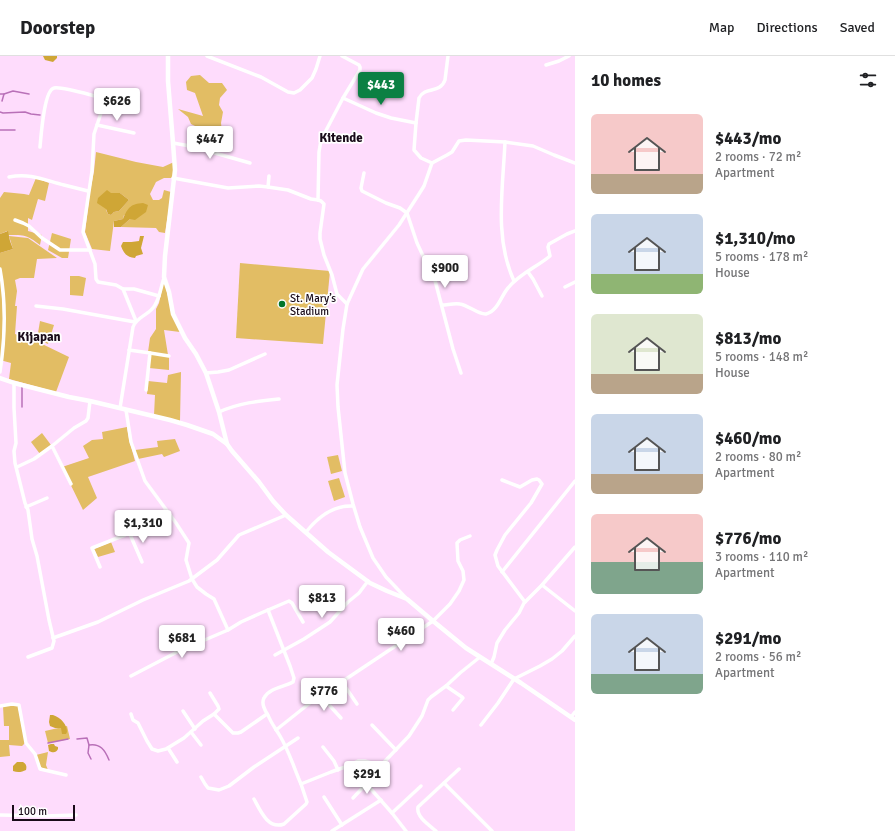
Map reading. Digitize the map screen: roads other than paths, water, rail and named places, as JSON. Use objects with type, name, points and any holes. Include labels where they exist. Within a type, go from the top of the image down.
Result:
[{"type":"street","points":[[120,408],[128,350],[133,327],[136,321],[154,306],[159,296],[164,277],[175,170],[168,81],[168,56]]},
{"type":"street","points":[[206,56],[261,77],[288,92],[294,93],[300,90],[312,78],[320,56]]},
{"type":"street","points":[[318,200],[320,145],[343,98],[360,70],[359,65],[342,56]]},
{"type":"street","points":[[432,163],[420,158],[414,150],[420,96],[427,91],[440,87],[444,83],[448,56]]},
{"type":"street","points":[[546,65],[568,56]]},
{"type":"street","points":[[40,147],[47,99],[51,90],[54,88],[62,88],[103,98],[102,110],[94,140],[93,159],[83,232],[95,264],[96,279],[97,281],[116,285],[123,289],[134,289],[159,296]]},
{"type":"street","points":[[343,98],[376,113],[416,123]]},
{"type":"street","points":[[97,125],[134,133]]},
{"type":"street","points":[[575,163],[532,146],[505,142],[461,140],[457,143],[452,152],[432,163],[424,186],[399,225],[363,269],[347,304],[337,385],[345,473],[353,506],[373,558],[386,577],[407,599],[466,648],[514,678],[573,719],[575,712]]},
{"type":"street","points":[[505,142],[501,212],[505,254],[509,270],[514,281]]},
{"type":"street","points":[[173,143],[190,146],[250,163]]},
{"type":"street","points":[[364,173],[361,188],[362,190],[386,203],[400,208],[407,213],[417,243],[425,260],[432,269],[461,373]]},
{"type":"street","points":[[268,187],[269,176]]},
{"type":"street","points":[[9,177],[35,177],[88,191]]},
{"type":"street","points":[[173,178],[228,188],[259,186],[288,190],[311,200],[321,201],[324,204],[320,239],[324,255],[332,275],[337,294],[347,304]]},
{"type":"street","points":[[15,220],[29,226],[42,238],[60,250],[90,250]]},
{"type":"street","points":[[442,305],[459,304],[481,313],[487,313],[495,308],[514,281],[550,256],[548,247],[549,244],[575,231]]},
{"type":"street","points":[[0,269],[3,296],[3,324],[0,372]]},
{"type":"street","points":[[528,272],[542,296]]},
{"type":"street","points":[[164,277],[169,292],[173,314],[185,338],[196,354],[206,373],[219,412],[227,444]]},
{"type":"street","points":[[565,287],[575,282]]},
{"type":"street","points":[[123,289],[136,321]]},
{"type":"street","points":[[36,306],[136,321]]},
{"type":"street","points":[[128,350],[169,356]]},
{"type":"street","points":[[146,390],[150,353]]},
{"type":"street","points":[[206,373],[229,370],[265,354]]},
{"type":"street","points":[[0,378],[68,397],[170,420],[214,434],[227,444],[259,482],[273,502],[328,552],[368,581],[407,599]]},
{"type":"street","points":[[14,383],[16,443],[14,451],[26,507],[28,510],[32,539],[37,556],[54,641],[52,648],[28,657]]},
{"type":"street","points":[[219,412],[248,402],[279,398]]},
{"type":"street","points":[[17,467],[34,459],[74,428],[87,420],[90,401]]},
{"type":"street","points":[[126,410],[131,442],[145,481],[189,543],[186,560],[192,579],[197,587],[214,599],[228,630]]},
{"type":"street","points":[[52,446],[71,484]]},
{"type":"street","points":[[502,480],[520,487],[535,479],[539,480],[542,484],[531,503],[505,535],[495,555],[498,566],[525,602]]},
{"type":"street","points":[[502,572],[575,481]]},
{"type":"street","points":[[26,507],[47,498]]},
{"type":"street","points":[[306,532],[312,524],[326,513],[347,506],[353,506]]},
{"type":"street","points":[[100,567],[92,548],[129,532],[166,510]]},
{"type":"street","points":[[53,638],[98,622],[143,600],[185,584],[218,560],[239,535],[286,515]]},
{"type":"street","points":[[129,532],[142,562]]},
{"type":"street","points":[[276,730],[320,695],[433,621],[450,604],[459,592],[464,580],[463,572],[458,560],[457,544],[460,540],[470,536]]},
{"type":"street","points":[[491,664],[497,643],[505,630],[519,613],[525,602],[575,548]]},
{"type":"street","points":[[275,655],[304,639],[330,622],[348,602],[359,593],[368,581]]},
{"type":"street","points":[[542,585],[575,611]]},
{"type":"street","points":[[131,676],[228,630],[241,622],[289,601],[292,603],[303,622]]},
{"type":"street","points":[[254,799],[270,824],[275,826],[284,824],[307,802],[285,747],[267,714],[262,701],[265,696],[274,689],[291,683],[294,680],[294,676],[268,610]]},
{"type":"street","points":[[481,725],[498,703],[514,678],[552,659],[562,651],[575,636]]},
{"type":"street","points":[[353,798],[416,727],[428,700],[480,657]]},
{"type":"street","points":[[342,682],[357,704]]},
{"type":"street","points":[[446,686],[463,698],[453,710]]},
{"type":"street","points":[[131,714],[133,720],[138,723],[146,741],[152,749],[158,751],[168,748],[214,714],[219,707],[210,693]]},
{"type":"street","points":[[320,695],[341,718]]},
{"type":"street","points":[[0,706],[12,704],[19,705],[26,743],[35,754],[40,769],[66,775]]},
{"type":"street","points":[[183,711],[195,729]]},
{"type":"street","points":[[214,714],[233,733],[236,734],[267,714]]},
{"type":"street","points":[[372,725],[396,750]]},
{"type":"street","points":[[191,732],[201,745]]},
{"type":"street","points":[[201,777],[208,788],[219,790],[226,788],[298,738]]},
{"type":"street","points":[[323,747],[334,761],[338,770]]},
{"type":"street","points":[[168,748],[177,762]]},
{"type":"street","points":[[301,784],[358,761],[369,762],[381,766]]},
{"type":"street","points":[[436,831],[419,815],[418,807],[459,769]]},
{"type":"street","points":[[368,782],[370,788],[406,831]]},
{"type":"street","points":[[444,783],[492,831]]},
{"type":"street","points":[[392,813],[421,786]]},
{"type":"street","points":[[324,797],[342,825]]},
{"type":"street","points":[[332,831],[381,800]]},
{"type":"street","points":[[0,815],[76,815]]},
{"type":"waterway","points":[[2,101],[4,94],[13,91],[29,94]]},
{"type":"waterway","points":[[0,112],[25,112],[40,115]]},
{"type":"waterway","points":[[0,130],[15,130]]},
{"type":"waterway","points":[[22,387],[22,407]]},
{"type":"waterway","points":[[77,739],[87,738],[89,745],[88,753],[91,759]]},
{"type":"waterway","points":[[48,743],[68,739]]},
{"type":"waterway","points":[[89,745],[96,745],[102,748],[109,760]]},
{"type":"place","name":"St. Mary’s Stadium","points":[[282,304]]},
{"type":"district","name":"Kitende","points":[[341,138]]},
{"type":"district","name":"Kijapan","points":[[39,337]]}]
